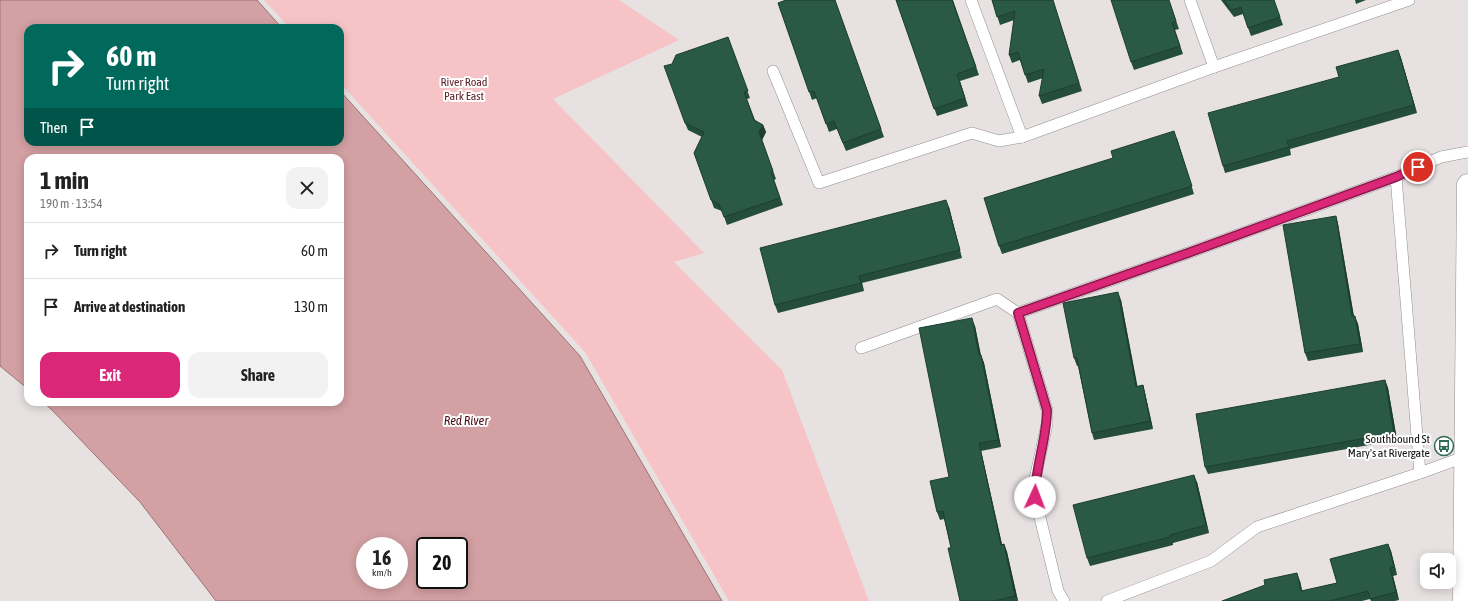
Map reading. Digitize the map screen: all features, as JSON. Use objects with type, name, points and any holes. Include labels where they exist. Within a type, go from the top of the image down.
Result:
[{"type":"main road","points":[[1464,601],[1467,456],[1468,185]]},
{"type":"lane","points":[[971,0],[1022,137]]},
{"type":"lane","points":[[1190,0],[1214,67]]},
{"type":"lane","points":[[773,71],[819,183],[972,133],[999,141],[1022,137],[1214,67],[1409,0]]},
{"type":"lane","points":[[1018,313],[1396,177],[1441,157],[1468,152]]},
{"type":"lane","points":[[1396,177],[1420,473]]},
{"type":"lane","points":[[862,348],[997,299],[1018,313],[1047,410],[1047,424],[1035,479],[1035,497],[1058,591],[1064,601]]},
{"type":"lane","points":[[1107,601],[1211,561],[1257,527],[1467,456]]},
{"type":"green space","name":"River Road Park East","points":[[264,0],[619,0],[679,40],[553,99],[704,253],[674,262],[782,370],[869,601],[729,601],[585,352],[344,87],[344,24],[286,24]]},
{"type":"water","name":"Red River","points":[[0,0],[257,0],[278,24],[24,24],[24,146],[344,146],[344,95],[580,356],[722,601],[216,601],[140,502],[48,406],[344,406],[344,154],[24,154],[24,386],[0,366]]},
{"type":"building","points":[[786,0],[835,0],[881,129],[843,143],[834,121],[826,124],[814,91],[809,92],[778,3]]},
{"type":"building","points":[[896,0],[952,0],[976,67],[957,74],[965,98],[934,109]]},
{"type":"building","points":[[992,0],[1053,0],[1079,83],[1039,96],[1044,69],[1025,75],[1018,52],[1009,55],[1015,11],[997,17]]},
{"type":"building","points":[[1111,0],[1169,0],[1176,21],[1172,23],[1180,46],[1131,62]]},
{"type":"building","points":[[1224,0],[1274,0],[1280,17],[1248,28],[1241,7],[1231,10]]},
{"type":"building","points":[[728,37],[748,91],[744,92],[754,120],[763,125],[759,132],[773,171],[771,172],[780,198],[724,217],[719,204],[711,200],[694,153],[704,132],[685,123],[664,66],[672,64],[676,55]]},
{"type":"building","points":[[1398,50],[1414,105],[1287,141],[1289,147],[1223,166],[1208,113],[1339,77],[1336,67]]},
{"type":"building","points":[[1174,131],[1192,186],[999,246],[984,198],[1113,158],[1111,151]]},
{"type":"building","points":[[946,200],[960,250],[859,276],[861,283],[775,305],[760,248]]},
{"type":"building","points":[[1336,216],[1352,316],[1355,316],[1360,344],[1305,353],[1283,225]]},
{"type":"building","points":[[1118,292],[1136,387],[1143,385],[1150,421],[1092,433],[1077,358],[1074,358],[1063,303]]},
{"type":"building","points":[[972,318],[998,440],[979,443],[1001,545],[1004,544],[1015,596],[994,601],[960,601],[948,548],[951,548],[943,511],[937,512],[930,481],[949,477],[919,328]]},
{"type":"building","points":[[1385,380],[1394,433],[1205,467],[1196,414]]},
{"type":"building","points":[[1194,475],[1206,525],[1170,535],[1170,537],[1087,558],[1073,505]]},
{"type":"building","points":[[1388,544],[1394,567],[1390,568],[1396,592],[1370,599],[1368,591],[1330,601],[1222,601],[1265,585],[1264,580],[1297,573],[1301,591],[1337,583],[1330,559]]},
{"type":"place","name":"Southbound St Mary's at Rivergate","points":[[1444,446]]},
{"type":"route","points":[[1035,497],[1035,479],[1047,424],[1047,410],[1018,313],[1188,253],[1396,177],[1418,167]]}]
